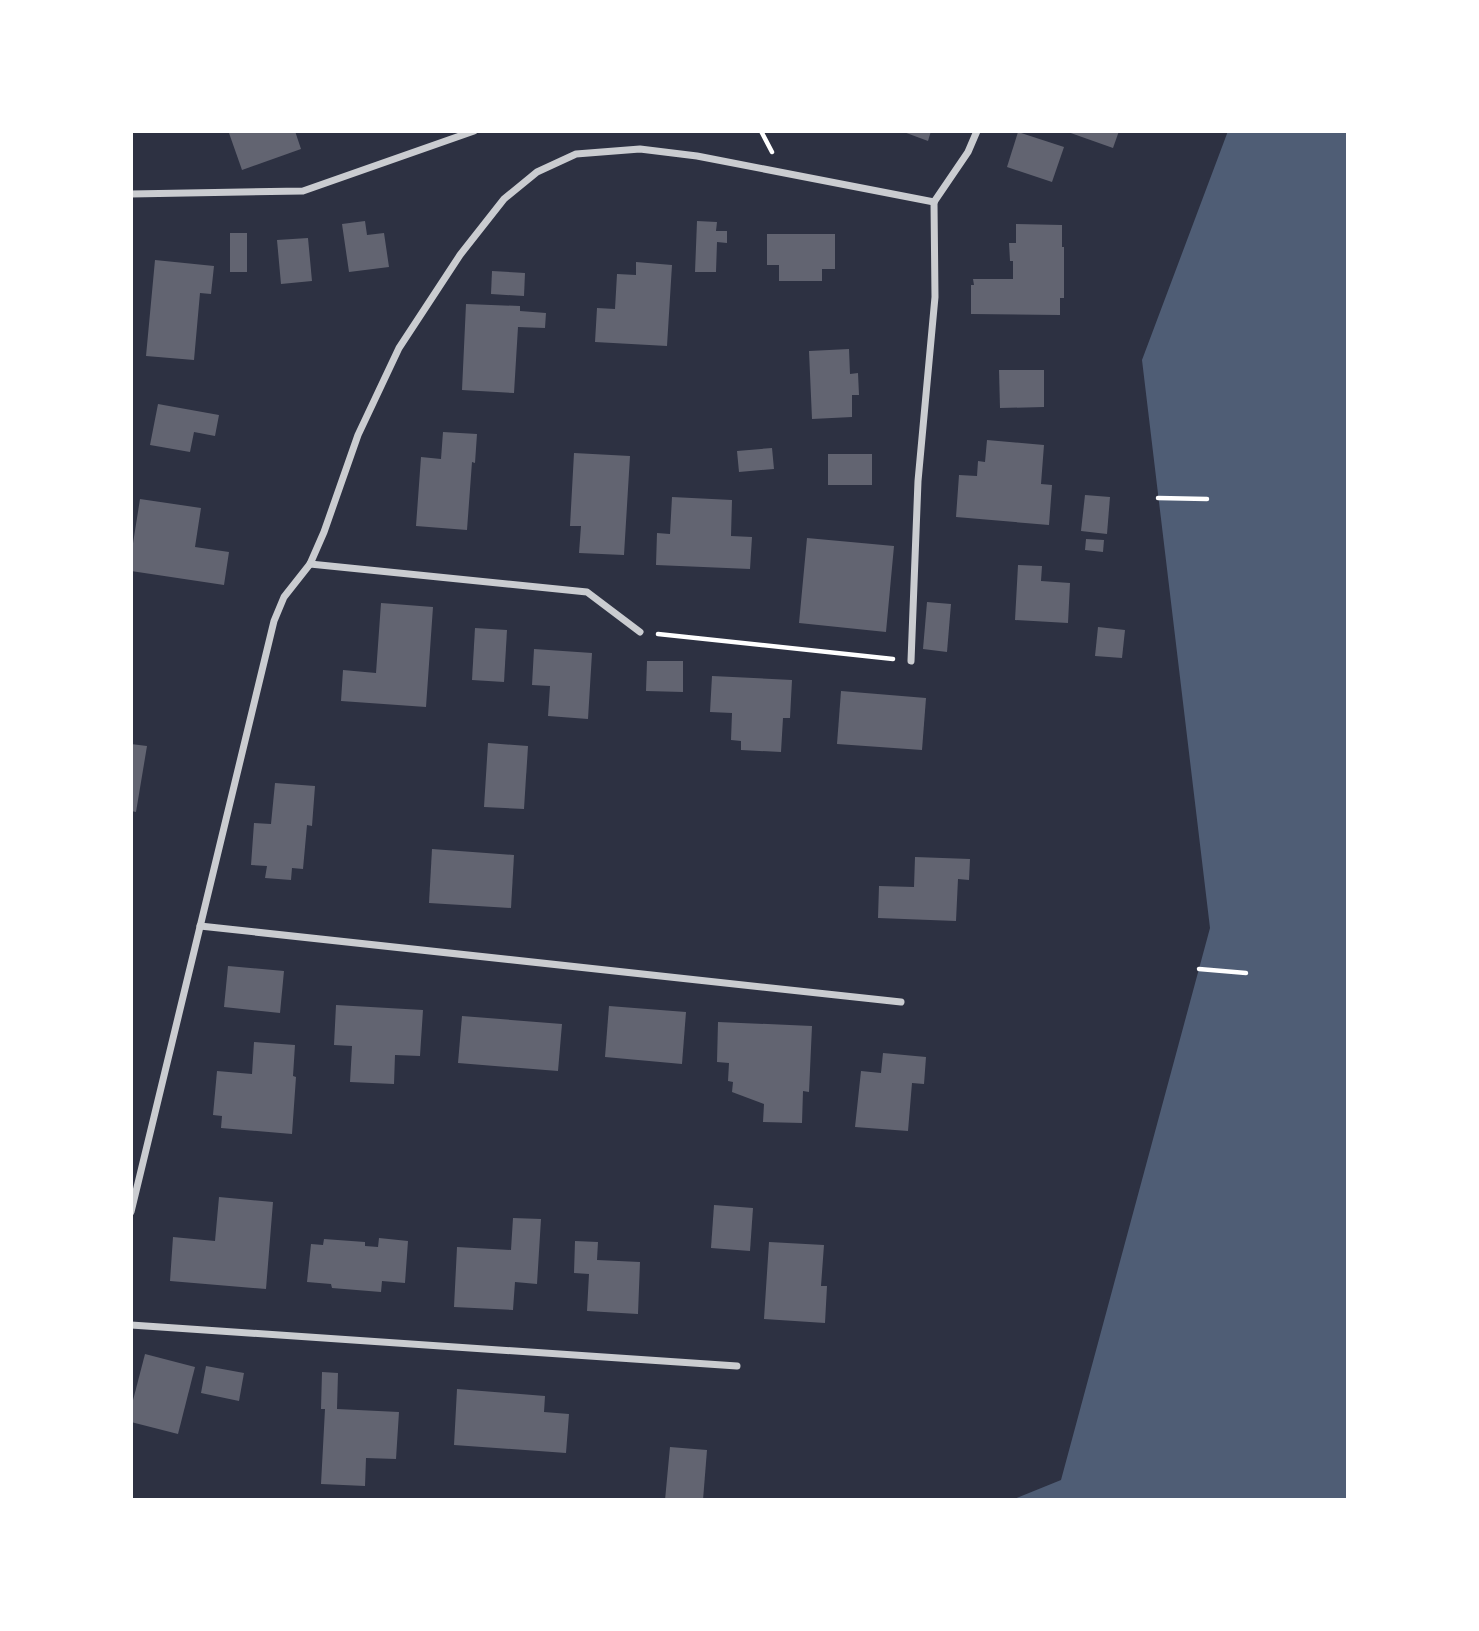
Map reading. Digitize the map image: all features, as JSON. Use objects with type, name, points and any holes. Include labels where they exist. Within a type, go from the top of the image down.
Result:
[{"type":"street","points":[[131,194],[303,191],[474,131]]},
{"type":"street","points":[[911,661],[918,481],[935,297],[934,202],[968,152],[977,131]]},
{"type":"street","points":[[131,1212],[274,621],[284,597],[310,564],[358,435],[399,348],[460,255],[504,199],[537,172],[576,154],[640,149],[697,156],[934,202]]},
{"type":"street","points":[[310,564],[587,592],[640,632]]},
{"type":"street","points":[[200,926],[901,1002]]},
{"type":"street","points":[[131,1325],[737,1366]]},
{"type":"path","points":[[1158,498],[1207,499]]},
{"type":"path","points":[[640,632],[911,661]]},
{"type":"path","points":[[1199,969],[1247,973]]},
{"type":"water","points":[[1228,131],[1348,131],[1348,1500],[1012,1500],[1061,1480],[1210,928],[1142,360]]},
{"type":"building","points":[[295,131],[301,149],[242,170],[229,133]]},
{"type":"building","points":[[901,131],[931,131],[928,141]]},
{"type":"building","points":[[1065,131],[1119,131],[1113,148]]},
{"type":"building","points":[[1018,132],[1064,147],[1052,182],[1007,167]]},
{"type":"building","points":[[365,221],[367,235],[384,233],[389,267],[349,272],[342,224]]},
{"type":"building","points":[[697,221],[717,222],[716,231],[727,231],[727,243],[717,242],[716,272],[695,272]]},
{"type":"building","points":[[1016,224],[1062,225],[1064,298],[1060,298],[1060,315],[971,314],[973,279],[1013,279],[1009,243],[1016,243]]},
{"type":"building","points":[[230,233],[247,233],[247,272],[230,272]]},
{"type":"building","points":[[767,234],[835,234],[835,269],[822,269],[822,281],[779,281],[779,265],[767,265]]},
{"type":"building","points":[[308,238],[312,281],[281,284],[277,240]]},
{"type":"building","points":[[155,260],[214,266],[211,294],[200,293],[194,360],[146,356]]},
{"type":"building","points":[[636,262],[672,265],[667,346],[595,342],[597,308],[615,309],[617,274],[636,275]]},
{"type":"building","points":[[492,271],[525,273],[524,296],[491,294]]},
{"type":"building","points":[[466,304],[520,306],[520,311],[546,313],[545,328],[518,327],[514,393],[462,390]]},
{"type":"building","points":[[849,349],[850,374],[858,373],[859,395],[852,395],[852,417],[812,419],[809,351]]},
{"type":"building","points":[[999,370],[1044,370],[1044,407],[1000,408]]},
{"type":"building","points":[[158,404],[219,415],[215,436],[194,432],[190,452],[150,445]]},
{"type":"building","points":[[443,432],[477,434],[467,530],[416,526],[421,457],[441,459]]},
{"type":"building","points":[[987,440],[1044,445],[1041,484],[1052,485],[1049,525],[956,517],[959,475],[977,476],[978,461],[985,462]]},
{"type":"building","points":[[772,448],[774,469],[739,472],[737,451]]},
{"type":"building","points":[[574,453],[630,456],[624,555],[579,553],[581,526],[570,526]]},
{"type":"building","points":[[828,454],[872,454],[872,485],[828,485]]},
{"type":"building","points":[[1085,495],[1110,497],[1107,534],[1081,531]]},
{"type":"building","points":[[672,497],[732,500],[731,536],[752,537],[750,569],[656,565],[657,533],[670,534]]},
{"type":"building","points":[[140,499],[201,508],[195,547],[229,552],[224,585],[131,571]]},
{"type":"building","points":[[807,538],[894,546],[886,632],[799,623]]},
{"type":"building","points":[[1086,539],[1104,540],[1103,552],[1085,550]]},
{"type":"building","points":[[1018,565],[1042,566],[1041,581],[1070,583],[1068,623],[1015,620]]},
{"type":"building","points":[[927,602],[951,604],[947,652],[923,649]]},
{"type":"building","points":[[381,603],[433,607],[426,707],[341,701],[343,670],[376,673]]},
{"type":"building","points":[[1098,627],[1125,630],[1122,658],[1095,656]]},
{"type":"building","points":[[475,628],[507,630],[504,682],[472,680]]},
{"type":"building","points":[[534,649],[592,653],[588,719],[548,716],[550,686],[532,685]]},
{"type":"building","points":[[647,661],[683,661],[683,692],[646,691]]},
{"type":"building","points":[[712,676],[792,680],[790,718],[783,718],[781,752],[741,750],[741,741],[731,740],[732,713],[710,712]]},
{"type":"building","points":[[841,691],[926,698],[922,750],[837,744]]},
{"type":"building","points":[[488,743],[528,746],[524,809],[484,807]]},
{"type":"building","points":[[131,744],[147,746],[136,812],[131,811]]},
{"type":"building","points":[[275,783],[315,786],[312,826],[307,825],[303,869],[292,868],[291,880],[265,878],[267,866],[251,865],[254,823],[271,824]]},
{"type":"building","points":[[432,849],[514,855],[511,908],[429,903]]},
{"type":"building","points":[[915,857],[970,859],[969,880],[958,879],[956,921],[878,918],[879,886],[914,887]]},
{"type":"building","points":[[228,966],[284,971],[280,1013],[224,1007]]},
{"type":"building","points":[[336,1005],[423,1010],[420,1056],[395,1055],[394,1084],[350,1082],[352,1046],[334,1045]]},
{"type":"building","points":[[609,1006],[686,1012],[682,1064],[605,1057]]},
{"type":"building","points":[[462,1016],[562,1024],[558,1071],[458,1063]]},
{"type":"building","points":[[718,1022],[812,1026],[809,1092],[803,1091],[802,1123],[763,1122],[764,1104],[732,1092],[733,1082],[728,1081],[729,1063],[717,1062]]},
{"type":"building","points":[[254,1042],[295,1045],[292,1134],[221,1128],[222,1116],[213,1115],[217,1071],[252,1074]]},
{"type":"building","points":[[883,1053],[926,1057],[924,1084],[912,1083],[908,1131],[855,1127],[861,1071],[881,1073]]},
{"type":"building","points":[[219,1197],[273,1202],[266,1289],[170,1281],[173,1237],[215,1241]]},
{"type":"building","points":[[714,1205],[753,1208],[750,1251],[711,1248]]},
{"type":"building","points":[[513,1218],[541,1219],[537,1284],[515,1282],[513,1310],[454,1307],[457,1247],[511,1250]]},
{"type":"building","points":[[379,1238],[408,1241],[405,1283],[382,1281],[381,1292],[332,1288],[331,1284],[307,1282],[311,1244],[323,1245],[324,1239],[365,1242],[365,1246],[378,1247]]},
{"type":"building","points":[[575,1241],[598,1242],[597,1260],[640,1262],[638,1314],[587,1311],[589,1274],[574,1273]]},
{"type":"building","points":[[769,1242],[824,1245],[821,1286],[827,1286],[825,1323],[764,1319]]},
{"type":"building","points":[[145,1354],[195,1367],[178,1434],[131,1422],[131,1408]]},
{"type":"building","points":[[206,1366],[244,1373],[239,1401],[201,1393]]},
{"type":"building","points":[[322,1372],[338,1373],[337,1409],[399,1412],[396,1459],[366,1458],[365,1486],[321,1484],[325,1409],[321,1409]]},
{"type":"building","points":[[457,1389],[545,1396],[544,1412],[569,1414],[566,1453],[454,1445]]},
{"type":"building","points":[[670,1447],[707,1450],[703,1500],[665,1500]]}]
